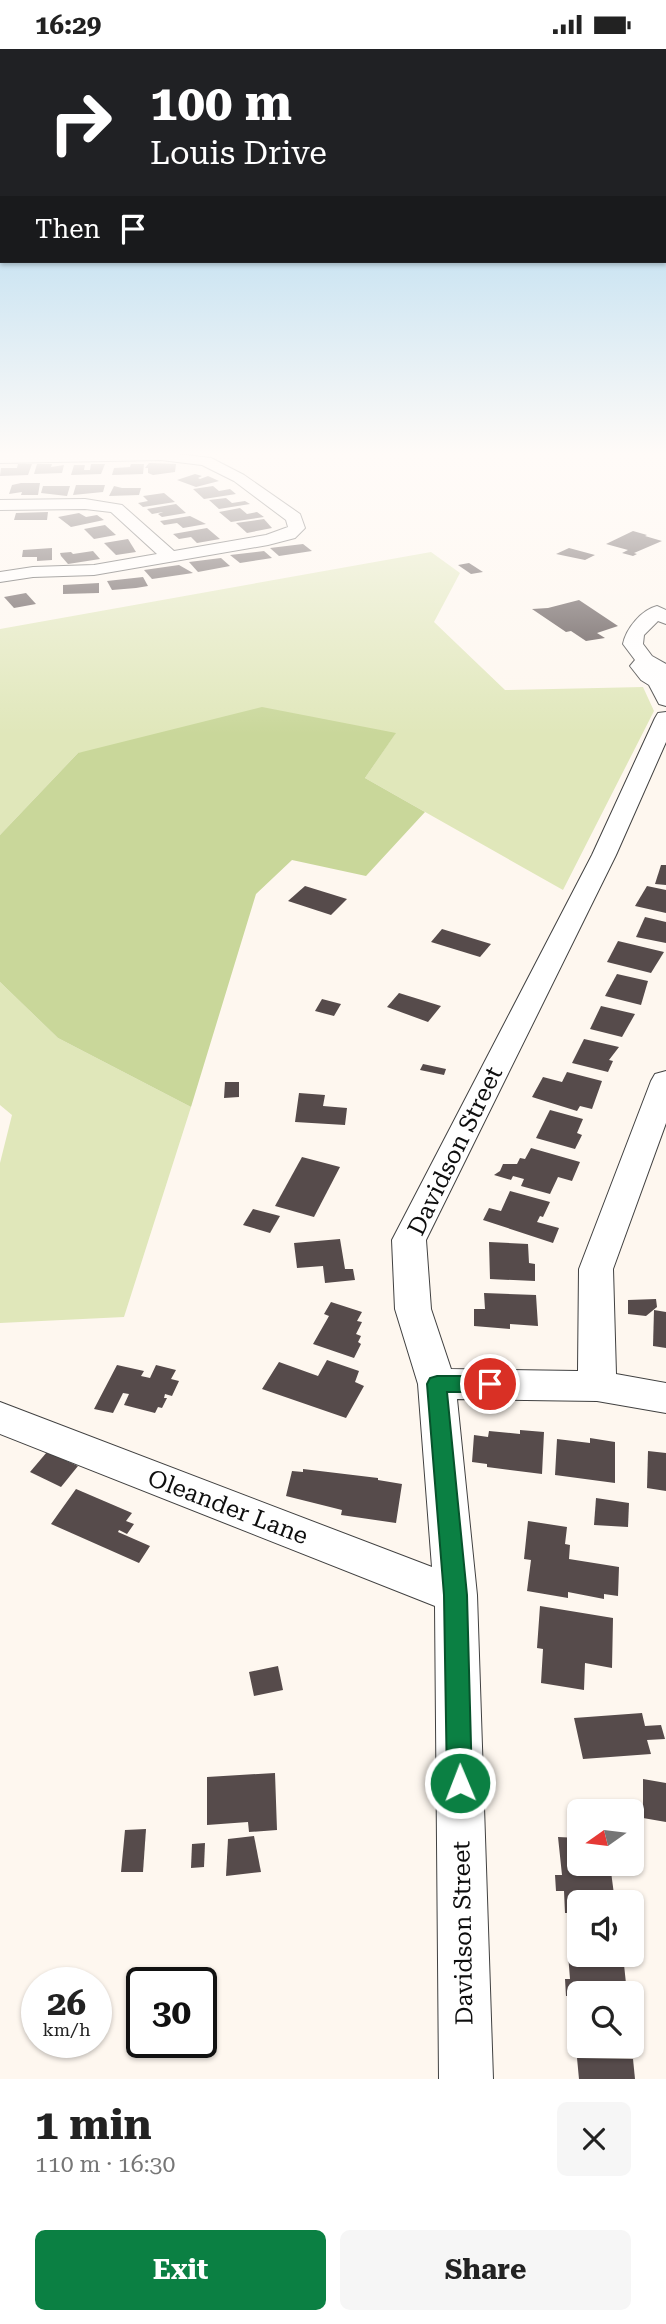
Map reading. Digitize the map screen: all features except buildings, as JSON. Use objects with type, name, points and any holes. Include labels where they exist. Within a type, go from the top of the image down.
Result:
[{"type":"street","points":[[158,546],[170,557]]},
{"type":"street","points":[[0,577],[33,572],[94,570],[235,546]]},
{"type":"street","points":[[662,690],[664,674],[656,664],[645,660],[633,643],[635,633],[657,612],[666,618]]},
{"type":"street","name":"Davidson Street","points":[[466,2079],[456,1595],[437,1384],[413,1309],[409,1240],[604,855],[666,718]]},
{"type":"street","points":[[597,1386],[596,1269],[666,1081]]},
{"type":"street","points":[[437,1384],[597,1386],[666,1398]]},
{"type":"street","name":"Oleander Lane","points":[[0,1418],[456,1595]]},
{"type":"green space","points":[[431,552],[460,573],[434,622],[505,690],[643,687],[654,711],[563,890],[365,778],[395,734],[78,753],[0,835],[0,629]]},
{"type":"green space","points":[[262,707],[396,733],[365,778],[425,812],[366,876],[292,860],[256,894],[191,1107],[58,1038],[0,982],[0,835],[78,753]]},
{"type":"green space","points":[[0,982],[58,1038],[191,1107],[124,1317],[0,1323],[0,1163],[12,1115],[0,1105]]},
{"type":"route","points":[[460,1783],[456,1595],[437,1384],[490,1384]]}]
